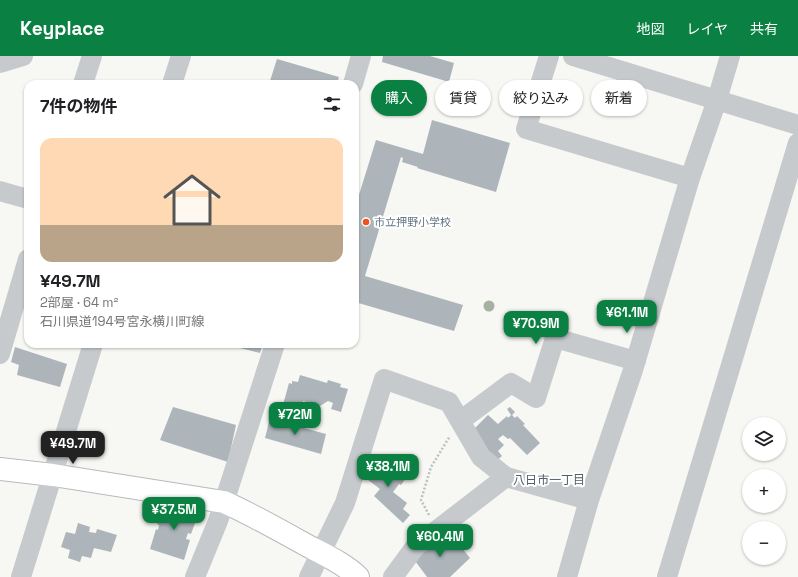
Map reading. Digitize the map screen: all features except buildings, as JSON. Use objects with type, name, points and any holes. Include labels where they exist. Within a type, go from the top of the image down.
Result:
[{"type":"main road","points":[[0,469],[53,475],[224,502],[241,509],[320,553],[352,571],[358,577]]},
{"type":"street","points":[[0,62],[23,56]]},
{"type":"street","points":[[84,80],[92,56]]},
{"type":"street","points":[[173,80],[181,56]]},
{"type":"street","points":[[354,80],[362,56]]},
{"type":"street","points":[[549,56],[526,129],[690,178]]},
{"type":"street","points":[[573,56],[798,125]]},
{"type":"street","points":[[566,577],[589,500],[636,361],[690,178],[717,100],[730,56]]},
{"type":"street","points":[[667,577],[798,143]]},
{"type":"street","points":[[0,191],[24,198]]},
{"type":"street","points":[[0,354],[8,301],[24,267]]},
{"type":"street","points":[[460,421],[511,383],[536,398],[555,338],[636,361]]},
{"type":"street","points":[[21,577],[92,348]]},
{"type":"street","points":[[195,577],[224,502],[274,348]]},
{"type":"street","points":[[309,577],[345,503],[384,379],[449,402],[481,456],[506,477],[589,500]]},
{"type":"street","points":[[393,577],[415,548],[506,477]]},
{"type":"path","points":[[437,530],[422,500],[431,467],[460,421]]},
{"type":"place","name":"市立押野小学校","points":[[366,222]]},
{"type":"district","name":"八日市一丁目","points":[[549,480]]}]
